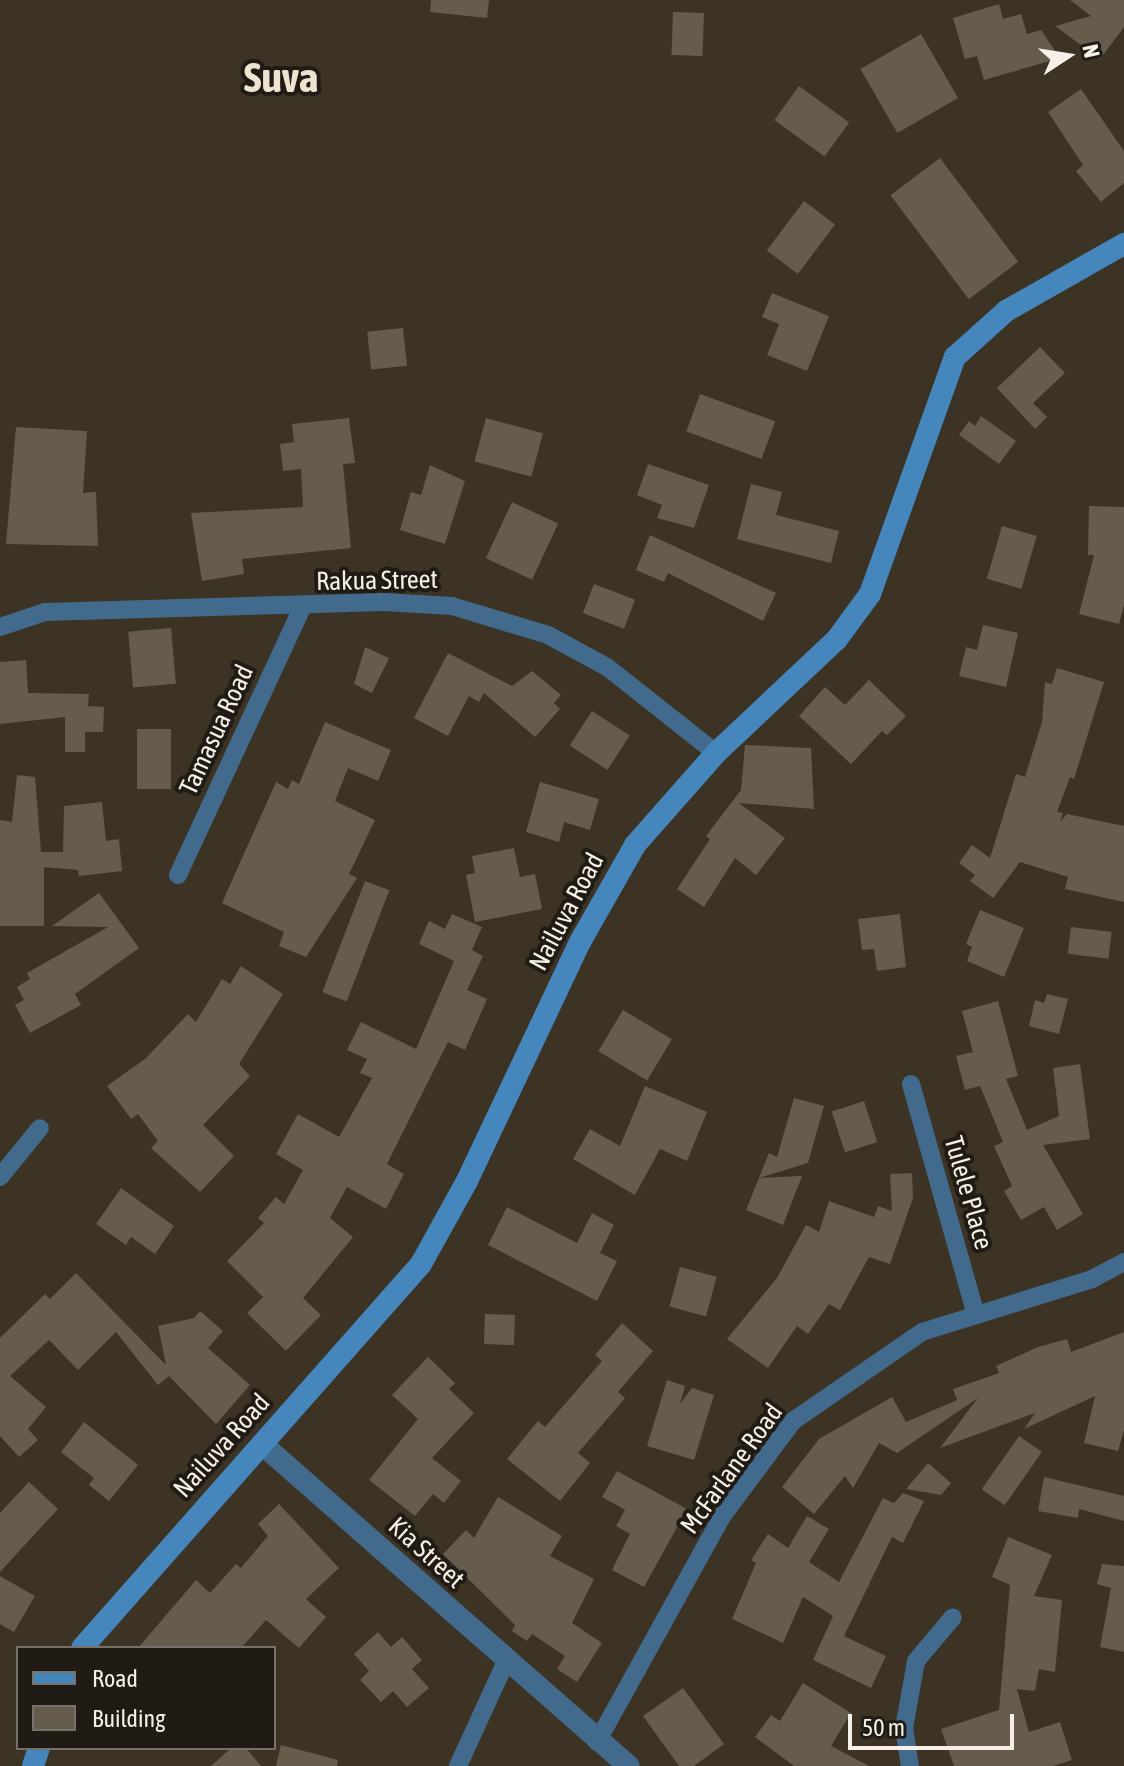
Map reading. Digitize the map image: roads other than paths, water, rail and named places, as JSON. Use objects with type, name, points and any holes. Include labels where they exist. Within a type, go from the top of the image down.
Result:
[{"type":"main road","name":"Nailuva Road","points":[[84,1646],[421,1264],[467,1181],[580,942],[635,845],[716,753],[837,639],[870,594],[955,357],[1006,311],[1124,244]]},
{"type":"street","name":"Rakua Street","points":[[0,627],[45,612],[302,608],[384,602],[452,606],[508,619],[607,667],[716,753]]},
{"type":"street","name":"Tamasua Road","points":[[178,875],[302,608]]},
{"type":"street","name":"Tulele Place","points":[[911,1084],[976,1315]]},
{"type":"street","points":[[0,1177],[40,1128]]},
{"type":"street","name":"McFarlane Road","points":[[597,1742],[723,1515],[793,1421],[922,1332],[1092,1279],[1124,1262]]},
{"type":"street","name":"Kia Street","points":[[262,1444],[597,1742],[629,1766]]},
{"type":"street","points":[[910,1766],[904,1728],[916,1661],[953,1617]]},
{"type":"street","points":[[458,1766],[506,1661]]},
{"type":"district","name":"Suva","points":[[281,77]]}]
